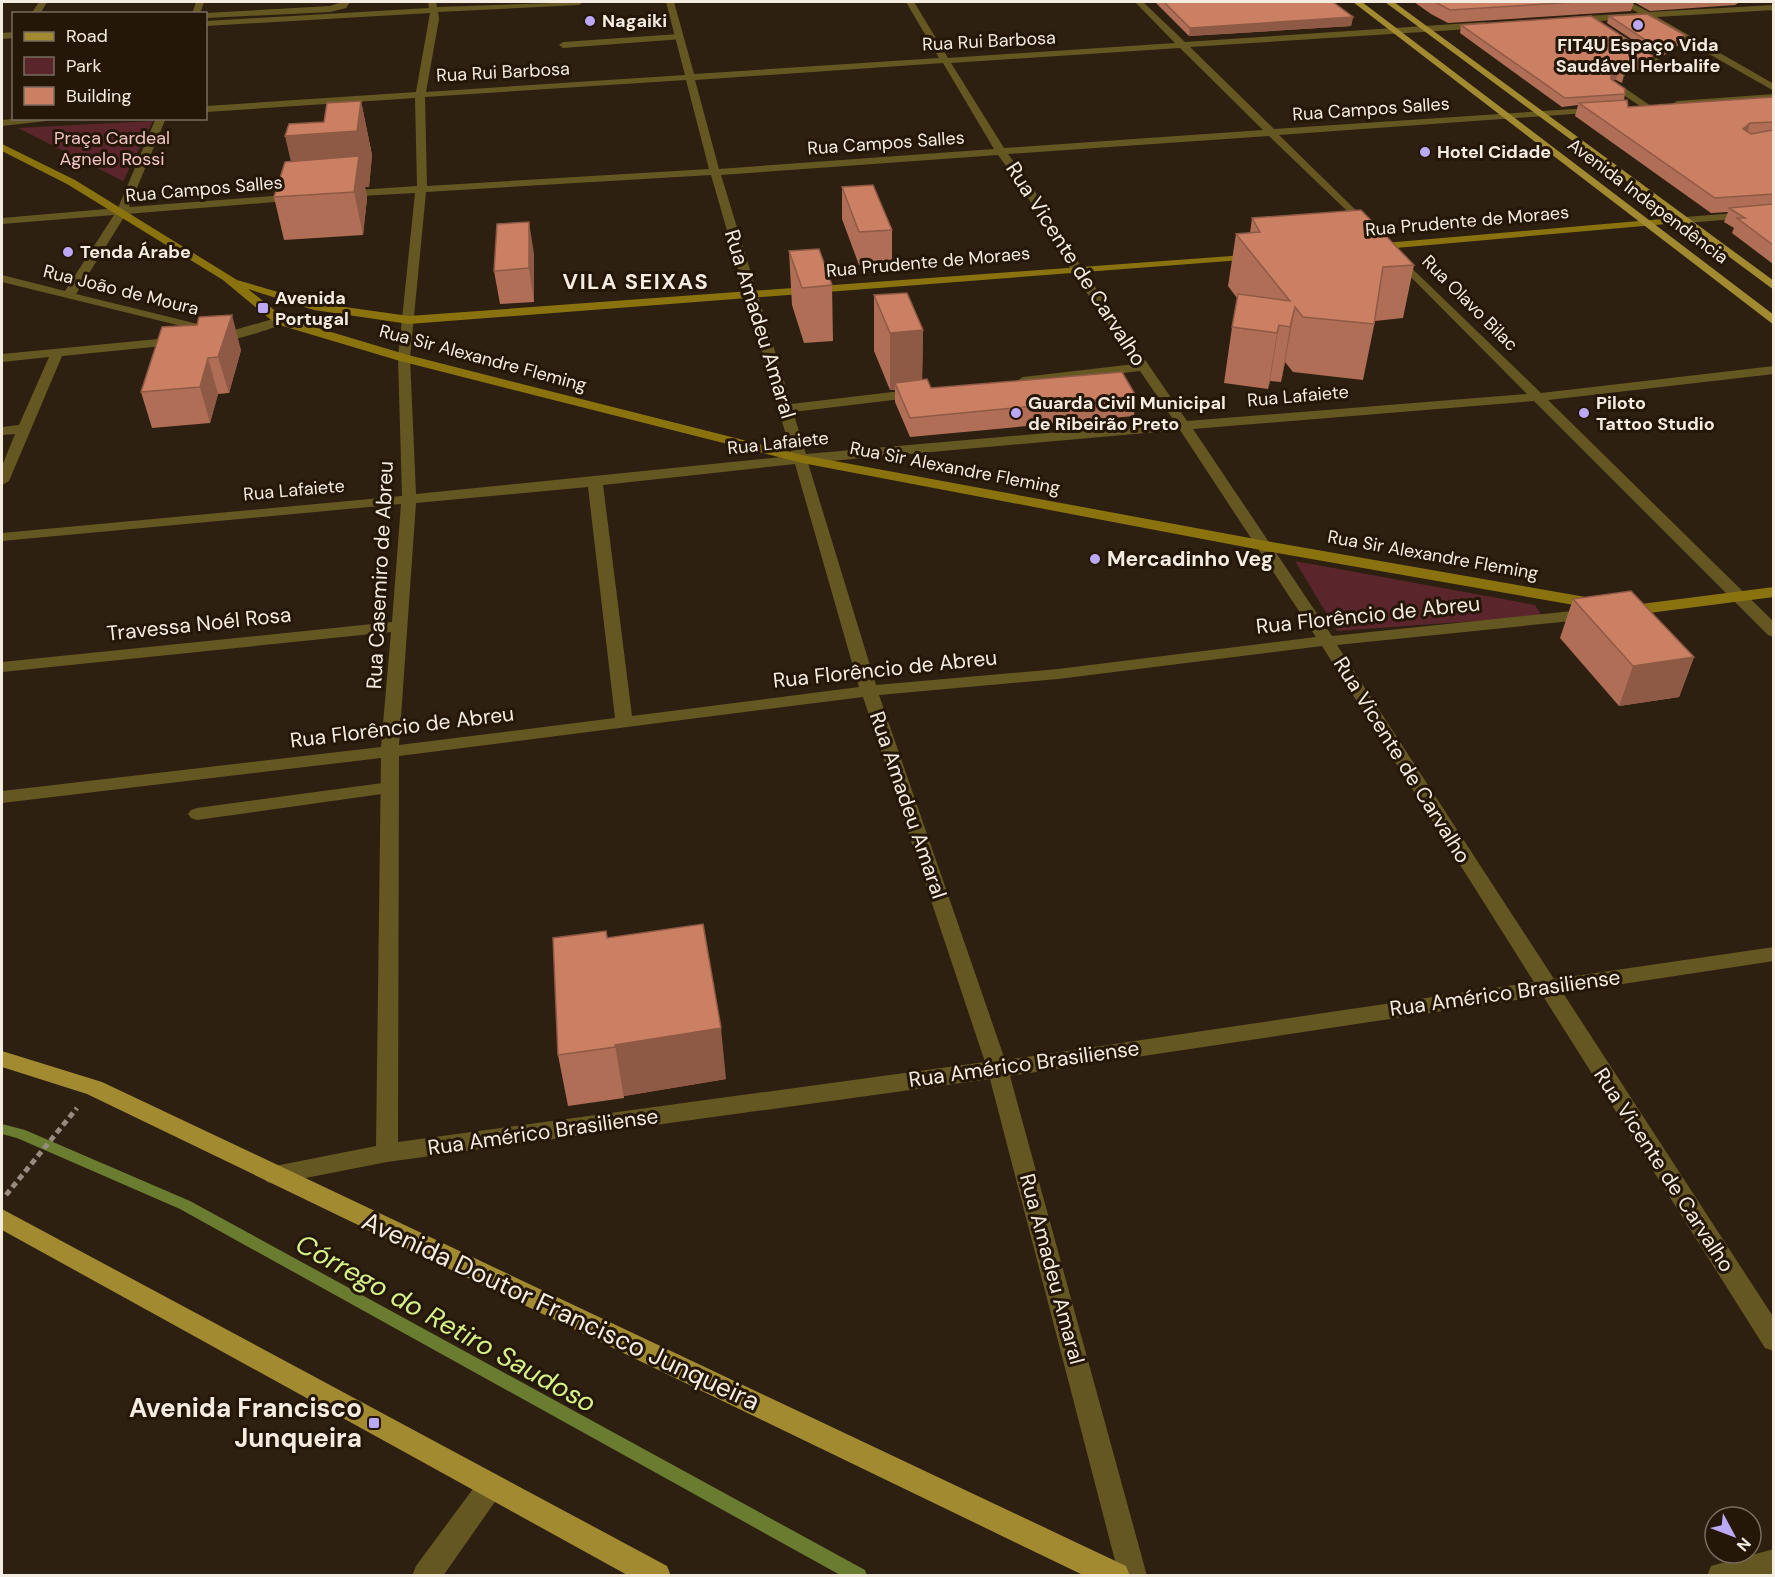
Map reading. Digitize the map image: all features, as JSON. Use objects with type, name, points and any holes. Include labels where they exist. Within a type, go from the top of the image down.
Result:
[{"type":"main road","name":"Avenida Independência","points":[[1357,2],[1649,223],[1773,321]]},
{"type":"main road","name":"Avenida Independência","points":[[1389,2],[1542,113],[1773,287]]},
{"type":"main road","points":[[2,147],[71,182],[227,278],[280,321],[314,306]]},
{"type":"main road","name":"Rua Prudente de Moraes","points":[[1363,248],[1685,220]]},
{"type":"main road","name":"Rua Prudente de Moraes","points":[[409,320],[1268,255]]},
{"type":"main road","points":[[227,278],[314,306],[409,320]]},
{"type":"main road","name":"Rua Sir Alexandre Fleming","points":[[280,321],[404,358],[802,459],[1266,546],[1633,610]]},
{"type":"main road","name":"Rua Florêncio de Abreu","points":[[1633,610],[1773,592]]},
{"type":"main road","name":"Avenida Doutor Francisco Junqueira","points":[[2,1059],[94,1088],[1116,1575]]},
{"type":"main road","points":[[2,1219],[490,1487],[657,1575]]},
{"type":"street","points":[[230,15],[232,10],[241,7],[326,2]]},
{"type":"street","points":[[207,16],[330,9],[343,6],[346,2]]},
{"type":"street","points":[[207,23],[432,5],[579,2]]},
{"type":"street","name":"Rua Amadeu Amaral","points":[[670,2],[715,172],[869,691],[998,1069],[1133,1575]]},
{"type":"street","name":"Rua Vicente de Carvalho","points":[[910,2],[1000,151],[1026,185],[1076,268],[1266,546],[1773,1340]]},
{"type":"street","name":"Rua Olavo Bilac","points":[[1139,2],[1773,632]]},
{"type":"street","points":[[1625,2],[1773,88]]},
{"type":"street","name":"Rua Casemiro de Abreu","points":[[387,1153],[390,750],[409,498],[404,358],[419,195],[422,188],[421,93],[435,20],[432,5]]},
{"type":"street","points":[[1555,21],[1773,7]]},
{"type":"street","points":[[1590,18],[1608,30]]},
{"type":"street","name":"Rua Rui Barbosa","points":[[207,109],[421,93],[1183,46],[1497,24]]},
{"type":"street","points":[[563,45],[680,37]]},
{"type":"street","points":[[1627,42],[1672,72]]},
{"type":"street","points":[[1613,84],[1646,106]]},
{"type":"street","points":[[1669,104],[1773,97]]},
{"type":"street","points":[[1623,108],[1657,105]]},
{"type":"street","name":"Rua Campos Salles","points":[[330,195],[715,172],[1611,108]]},
{"type":"street","points":[[2,123],[41,120]]},
{"type":"street","points":[[69,294],[121,213],[160,120]]},
{"type":"street","name":"Rua Campos Salles","points":[[2,221],[308,196]]},
{"type":"street","name":"Rua Prudente de Moraes","points":[[1685,220],[1773,213]]},
{"type":"street","name":"Rua João de Moura","points":[[2,279],[232,336]]},
{"type":"street","points":[[2,358],[232,336],[280,321]]},
{"type":"street","points":[[2,481],[57,353]]},
{"type":"street","points":[[1005,383],[1144,367]]},
{"type":"street","name":"Rua Lafaiete","points":[[2,537],[595,482],[802,459],[1182,425],[1536,397],[1773,370]]},
{"type":"street","points":[[785,408],[935,391]]},
{"type":"street","points":[[2,431],[24,429]]},
{"type":"street","points":[[595,482],[624,723]]},
{"type":"street","name":"Rua Florêncio de Abreu","points":[[2,797],[624,723],[869,691],[1058,674],[1326,641],[1633,610]]},
{"type":"street","name":"Travessa Noél Rosa","points":[[2,667],[401,626]]},
{"type":"street","points":[[197,814],[390,788]]},
{"type":"street","name":"Rua Américo Brasiliense","points":[[275,1175],[387,1153],[998,1069],[1545,986],[1773,954]]},
{"type":"street","points":[[426,1575],[490,1487]]},
{"type":"street","points":[[1721,1575],[1773,1563]]},
{"type":"path","points":[[2,1200],[69,1117]]},
{"type":"green space","name":"Praça Cardeal Agnelo Rossi","points":[[153,121],[123,181],[18,128]]},
{"type":"green space","points":[[1295,561],[1535,605],[1542,616],[1337,631]]},
{"type":"building","points":[[1164,2],[1333,2],[1353,17],[1190,28]]},
{"type":"building","points":[[1435,2],[1577,2],[1450,10]]},
{"type":"building","points":[[1647,14],[1685,35],[1662,51],[1609,16]]},
{"type":"building","points":[[1591,16],[1653,56],[1646,62],[1623,63],[1624,75],[1618,71],[1611,72],[1611,79],[1625,89],[1625,94],[1565,98],[1461,25]]},
{"type":"building","points":[[1773,97],[1773,122],[1750,123],[1743,129],[1751,134],[1773,130],[1773,194],[1715,198],[1579,103],[1627,100],[1628,107]]},
{"type":"building","points":[[361,101],[357,131],[285,136],[289,124],[324,122],[327,103]]},
{"type":"building","points":[[359,156],[354,192],[274,197],[285,162]]},
{"type":"building","points":[[873,185],[892,230],[859,232],[842,187]]},
{"type":"building","points":[[1773,204],[1773,245],[1737,218],[1745,218],[1729,208]]},
{"type":"building","points":[[1361,210],[1414,265],[1383,267],[1374,324],[1303,317],[1295,307],[1290,327],[1279,325],[1277,333],[1232,327],[1238,294],[1290,301],[1236,234],[1260,232],[1252,218]]},
{"type":"building","points":[[529,222],[529,268],[494,271],[497,224]]},
{"type":"building","points":[[819,249],[832,285],[802,288],[789,251]]},
{"type":"building","points":[[907,293],[923,330],[890,333],[874,295]]},
{"type":"building","points":[[232,315],[218,357],[208,358],[200,387],[141,392],[162,327],[197,325],[199,317]]},
{"type":"building","points":[[1122,372],[1136,396],[910,418],[895,383],[927,379],[931,388]]},
{"type":"building","points":[[1631,591],[1694,657],[1633,666],[1573,599]]},
{"type":"building","points":[[703,924],[721,1028],[558,1055],[553,938],[606,931],[607,938]]},
{"type":"waterway","name":"Córrego do Retiro Saudoso","points":[[2,1129],[20,1134],[185,1205],[859,1576]]},
{"type":"place","name":"Nagaiki","points":[[590,21]]},
{"type":"place","name":"FIT4U Espaço Vida Saudável Herbalife","points":[[1638,25]]},
{"type":"place","name":"Hotel Cidade","points":[[1425,152]]},
{"type":"place","name":"Tenda Árabe","points":[[68,252]]},
{"type":"place","name":"Avenida Portugal","points":[[263,308]]},
{"type":"place","name":"Guarda Civil Municipal de Ribeirão Preto","points":[[1016,413]]},
{"type":"place","name":"Piloto Tattoo Studio","points":[[1584,413]]},
{"type":"place","name":"Mercadinho Veg","points":[[1095,559]]},
{"type":"place","name":"Avenida Francisco Junqueira","points":[[374,1423]]},
{"type":"district","name":"VILA SEIXAS","points":[[636,281]]}]
